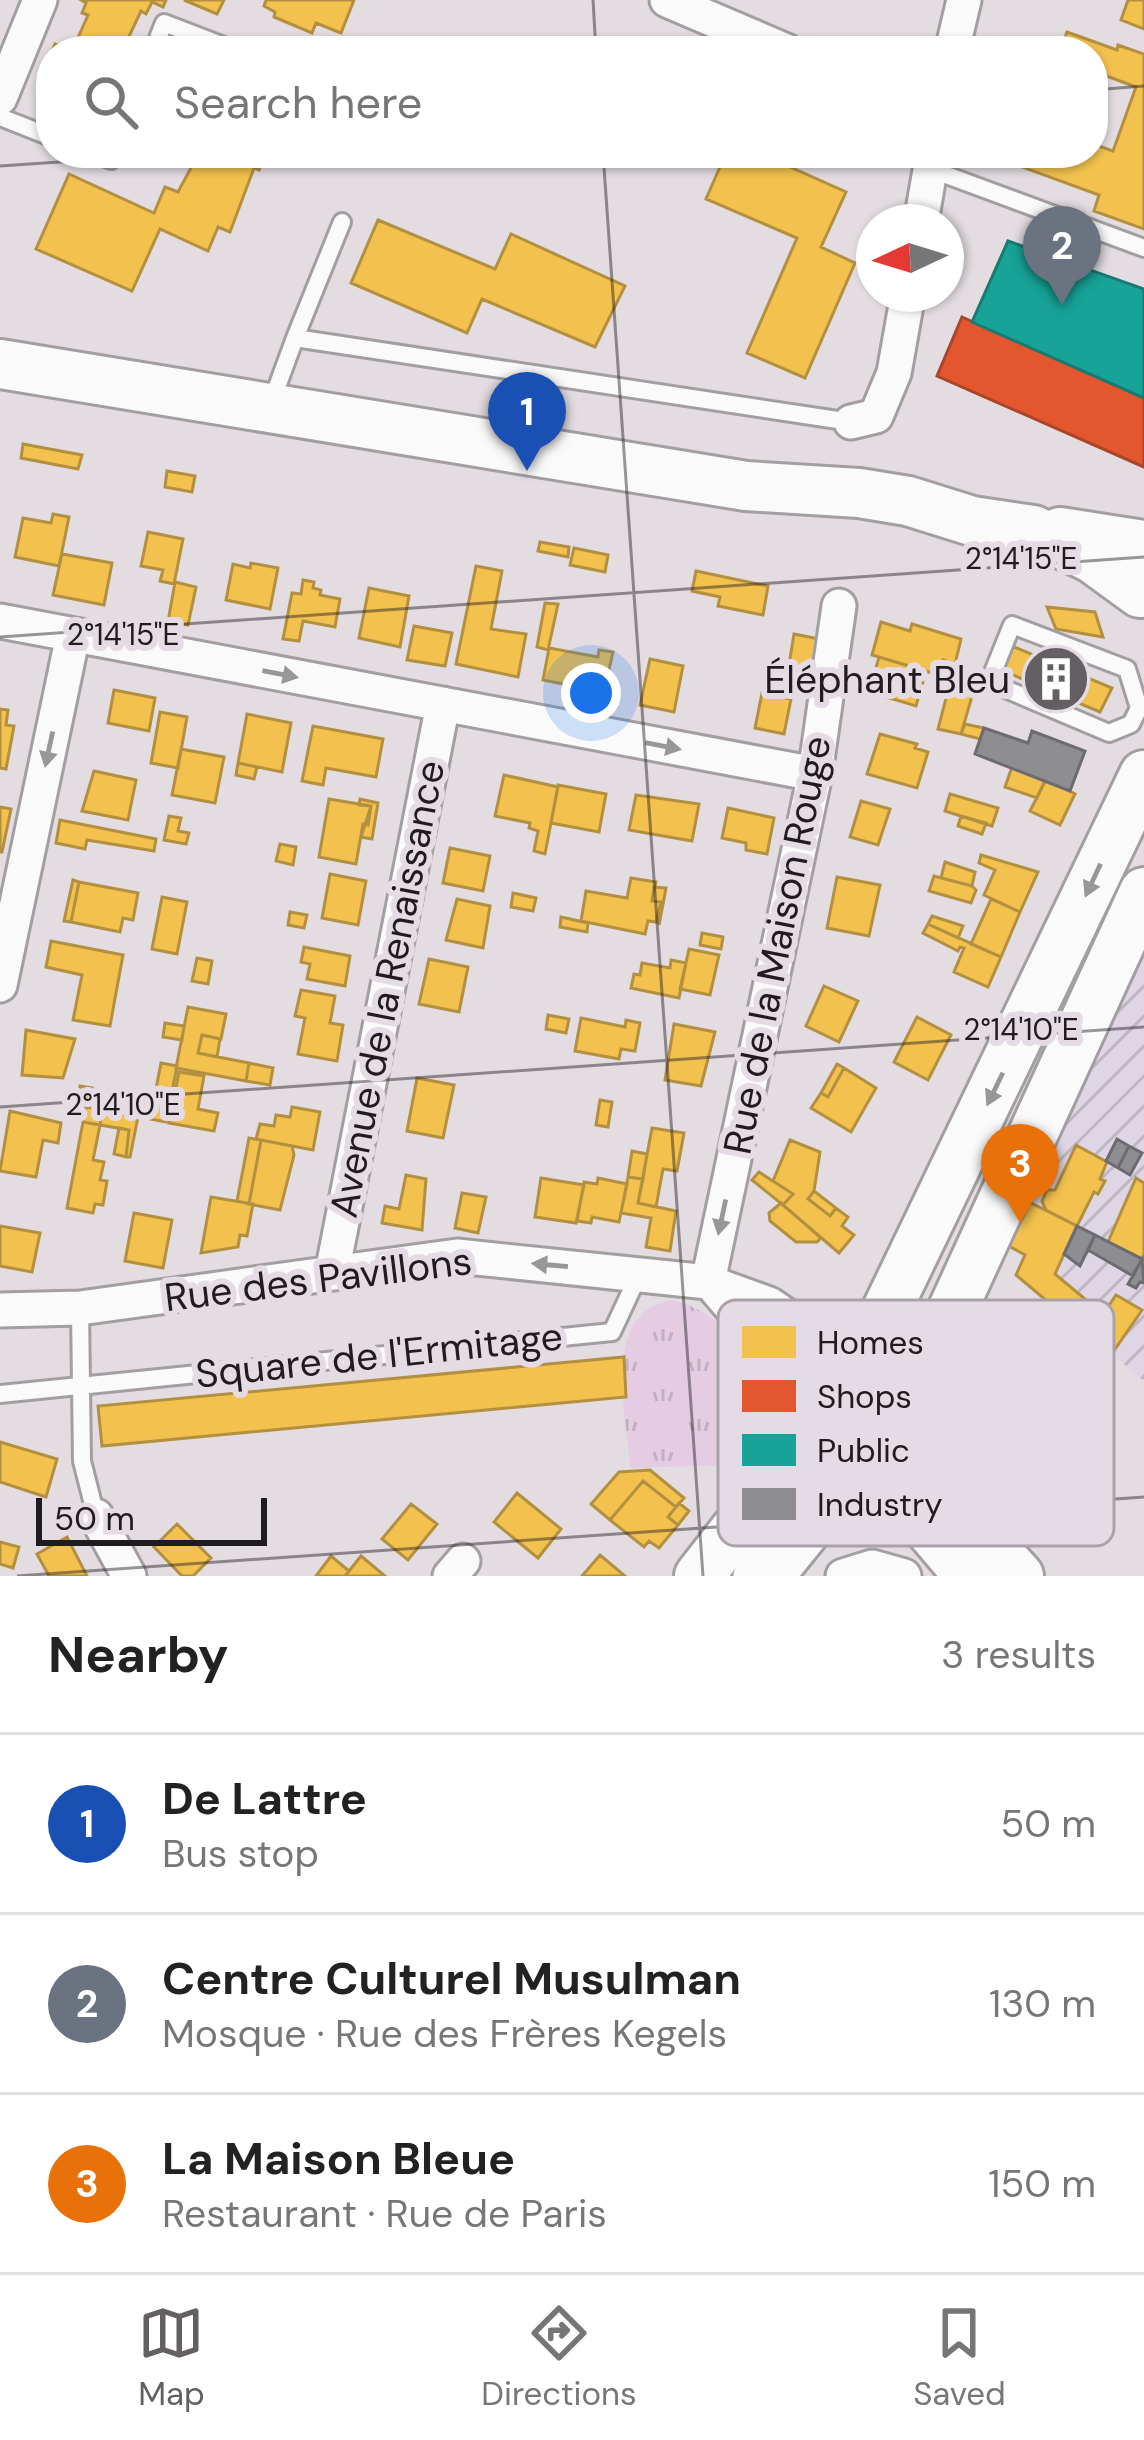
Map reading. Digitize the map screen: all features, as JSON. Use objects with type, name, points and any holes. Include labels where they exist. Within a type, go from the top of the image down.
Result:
[{"type":"street","points":[[0,98],[40,0]]},
{"type":"street","points":[[667,0],[751,36]]},
{"type":"street","points":[[956,36],[964,0]]},
{"type":"street","points":[[924,204],[930,168]]},
{"type":"street","points":[[851,422],[876,416],[894,374],[905,312]]},
{"type":"street","points":[[0,364],[746,486],[856,517],[905,523],[972,520],[1144,545]]},
{"type":"street","points":[[1033,530],[1092,558],[1143,596]]},
{"type":"street","name":"Rue de la Maison Rouge","points":[[708,1282],[815,774],[839,606]]},
{"type":"street","points":[[0,621],[815,774]]},
{"type":"street","points":[[0,986],[73,635]]},
{"type":"street","name":"Avenue de la Renaissance","points":[[332,1274],[442,704]]},
{"type":"street","points":[[892,1300],[1144,775]]},
{"type":"street","points":[[958,1300],[1142,902]]},
{"type":"street","points":[[921,1300],[949,1232],[963,1155]]},
{"type":"street","name":"Rue des Pavillons","points":[[0,1310],[80,1308],[457,1256],[708,1282],[758,1300]]},
{"type":"street","points":[[708,1282],[727,1300]]},
{"type":"street","points":[[96,1516],[129,1576]]},
{"type":"street","points":[[699,1576],[729,1546]]},
{"type":"street","points":[[750,1576],[764,1546]]},
{"type":"street","points":[[770,1576],[787,1546]]},
{"type":"street","points":[[947,1546],[969,1576]]},
{"type":"street","points":[[989,1546],[1019,1576]]},
{"type":"street","points":[[843,1576],[872,1568],[904,1576]]},
{"type":"lane","points":[[159,36],[164,22],[199,36]]},
{"type":"lane","points":[[0,117],[36,130]]},
{"type":"lane","points":[[948,168],[1144,248]]},
{"type":"lane","points":[[269,408],[342,222]]},
{"type":"lane","points":[[295,338],[851,422]]},
{"type":"lane","points":[[1012,625],[1127,669],[1139,708],[1137,729],[1109,733],[989,682],[1012,625]]},
{"type":"lane","name":"Square de l'Ermitage","points":[[80,1384],[612,1332],[640,1273]]},
{"type":"lane","points":[[80,1308],[82,1461],[96,1516]]},
{"type":"lane","points":[[0,1394],[80,1384]]},
{"type":"shaded area","points":[[1144,955],[1144,1381],[1114,1356],[1114,1300],[1046,1300],[1016,1275],[1025,1255],[1009,1246]]},
{"type":"green space","points":[[673,1300],[718,1324],[718,1465],[630,1468],[623,1394],[626,1344],[635,1323],[650,1308]]},
{"type":"building: Homes","points":[[81,0],[166,0],[163,7],[152,2],[146,14],[141,11],[129,36],[79,36],[88,15],[82,13],[86,3]]},
{"type":"building: Homes","points":[[184,0],[224,0],[217,14]]},
{"type":"building: Homes","points":[[266,0],[354,0],[341,33],[316,23],[312,33],[274,17],[275,12],[264,6]]},
{"type":"building: Homes","points":[[1128,0],[1144,0],[1144,29],[1121,20]]},
{"type":"building: Homes","points":[[1118,45],[1144,54],[1144,229],[1094,211],[1099,195],[1025,168],[1108,168],[1108,149],[1113,151],[1136,87],[1108,77],[1108,47],[1117,50]]},
{"type":"building: Homes","points":[[191,168],[254,168],[230,232],[218,227],[208,251],[160,229],[132,291],[36,249],[69,174],[154,213],[165,187],[178,192]]},
{"type":"building: Homes","points":[[719,168],[792,168],[846,192],[821,247],[855,263],[805,378],[747,353],[797,238],[706,199]]},
{"type":"building: Homes","points":[[378,220],[495,269],[511,234],[625,286],[595,347],[482,299],[467,333],[351,283]]},
{"type":"building: Homes","points":[[23,444],[82,455],[78,469],[21,458]]},
{"type":"building: Homes","points":[[167,471],[195,476],[192,492],[165,487]]},
{"type":"building: Homes","points":[[53,514],[69,517],[59,566],[15,557],[23,518],[51,523]]},
{"type":"building: Homes","points":[[148,532],[183,539],[174,584],[160,581],[163,570],[141,566]]},
{"type":"building: Homes","points":[[540,542],[569,547],[568,557],[538,551]]},
{"type":"building: Homes","points":[[574,548],[608,555],[605,572],[570,565]]},
{"type":"building: Homes","points":[[62,554],[112,563],[104,605],[53,595]]},
{"type":"building: Homes","points":[[251,563],[278,568],[270,609],[226,600],[233,564],[250,568]]},
{"type":"building: Homes","points":[[476,566],[502,571],[491,629],[526,634],[518,677],[456,664]]},
{"type":"building: Homes","points":[[696,571],[768,586],[763,615],[718,606],[720,597],[692,591]]},
{"type":"building: Homes","points":[[303,580],[314,582],[320,595],[340,599],[335,627],[303,621],[299,641],[283,639],[292,593],[301,594]]},
{"type":"building: Homes","points":[[175,582],[196,587],[188,625],[168,622]]},
{"type":"building: Homes","points":[[369,588],[409,596],[400,647],[359,638]]},
{"type":"building: Homes","points":[[545,603],[558,604],[548,650],[537,647]]},
{"type":"building: Homes","name":"Éléphant Bleu","points":[[1047,607],[1095,612],[1103,637],[1056,629]]},
{"type":"building: Homes","points":[[881,622],[910,631],[912,624],[961,639],[955,664],[943,660],[939,675],[872,655]]},
{"type":"building: Homes","points":[[414,626],[452,633],[445,666],[407,660]]},
{"type":"building: Homes","points":[[794,634],[819,639],[812,675],[788,671]]},
{"type":"building: Homes","name":"Éléphant Bleu","points":[[1012,646],[1112,688],[1100,712],[1001,670]]},
{"type":"building: Homes","points":[[549,648],[598,657],[599,650],[613,652],[604,692],[543,680]]},
{"type":"building: Homes","points":[[879,657],[926,671],[916,706],[869,692]]},
{"type":"building: Homes","points":[[650,659],[683,666],[674,712],[640,705]]},
{"type":"building: Homes","points":[[785,670],[812,675],[808,690],[782,685]]},
{"type":"building: Homes","points":[[951,679],[975,686],[961,734],[938,729]]},
{"type":"building: Homes","points":[[114,690],[155,698],[149,731],[108,723]]},
{"type":"building: Homes","points":[[762,693],[791,699],[784,734],[755,728]]},
{"type":"building: Homes","points":[[0,709],[8,710],[6,725],[14,726],[6,769],[0,768]]},
{"type":"building: Homes","points":[[160,712],[187,717],[178,768],[151,763]]},
{"type":"building: Homes","points":[[247,714],[291,723],[282,772],[238,763]]},
{"type":"building: Homes","points":[[965,724],[984,728],[980,739],[961,734]]},
{"type":"building: Homes","points":[[313,726],[383,739],[376,777],[326,768],[323,785],[302,781]]},
{"type":"building: Homes","points":[[880,734],[917,744],[915,748],[928,752],[917,788],[867,774]]},
{"type":"building: Homes","points":[[181,749],[224,757],[215,803],[172,795]]},
{"type":"building: Homes","points":[[238,763],[257,767],[254,779],[236,775]]},
{"type":"building: Homes","points":[[1012,767],[1046,779],[1037,798],[1005,787]]},
{"type":"building: Homes","points":[[94,771],[136,780],[128,820],[82,811]]},
{"type":"building: Homes","points":[[504,775],[558,787],[545,854],[534,851],[538,831],[529,828],[530,823],[495,816]]},
{"type":"building: Homes","points":[[1046,779],[1075,794],[1060,825],[1030,811]]},
{"type":"building: Homes","points":[[558,785],[606,794],[599,832],[551,823]]},
{"type":"building: Homes","points":[[950,794],[998,808],[992,826],[945,811]]},
{"type":"building: Homes","points":[[636,795],[699,804],[692,841],[629,830]]},
{"type":"building: Homes","points":[[329,799],[371,806],[356,864],[319,857]]},
{"type":"building: Homes","points":[[360,799],[378,803],[372,839],[361,837],[371,806],[359,805]]},
{"type":"building: Homes","points":[[861,801],[890,809],[878,845],[850,837]]},
{"type":"building: Homes","points":[[0,807],[11,809],[2,852],[0,852]]},
{"type":"building: Homes","points":[[728,808],[774,818],[767,854],[722,838]]},
{"type":"building: Homes","points":[[169,816],[181,818],[178,831],[189,833],[186,844],[164,840]]},
{"type":"building: Homes","points":[[961,816],[986,823],[982,834],[958,826]]},
{"type":"building: Homes","points":[[60,820],[156,839],[154,851],[87,840],[85,849],[56,843]]},
{"type":"building: Homes","points":[[280,844],[296,847],[293,865],[276,861]]},
{"type":"building: Homes","points":[[450,848],[490,856],[483,891],[443,883]]},
{"type":"building: Homes","points":[[981,855],[1038,872],[1020,912],[984,895],[995,870],[979,863]]},
{"type":"building: Homes","points":[[945,862],[975,872],[972,886],[941,878]]},
{"type":"building: Homes","points":[[330,874],[366,881],[358,925],[322,918]]},
{"type":"building: Homes","points":[[934,876],[972,886],[976,890],[971,903],[929,891]]},
{"type":"building: Homes","points":[[837,877],[880,885],[869,936],[827,928]]},
{"type":"building: Homes","points":[[631,878],[656,882],[652,901],[661,902],[656,922],[648,921],[645,934],[581,921],[586,891],[627,898]]},
{"type":"building: Homes","points":[[73,880],[79,882],[71,922],[64,921]]},
{"type":"building: Homes","points":[[79,882],[138,893],[133,920],[123,918],[120,932],[71,922]]},
{"type":"building: Homes","points":[[654,887],[666,888],[659,925],[661,902],[652,901]]},
{"type":"building: Homes","points":[[513,893],[536,898],[533,911],[511,907]]},
{"type":"building: Homes","points":[[162,897],[187,902],[177,954],[152,949]]},
{"type":"building: Homes","points":[[457,899],[490,906],[483,948],[446,940]]},
{"type":"building: Homes","points":[[991,899],[1020,912],[1001,957],[971,944]]},
{"type":"building: Homes","points":[[290,912],[307,915],[304,928],[288,925]]},
{"type":"building: Homes","points":[[932,916],[963,926],[958,938],[928,924]]},
{"type":"building: Homes","points":[[561,917],[588,923],[587,932],[560,927]]},
{"type":"building: Homes","points":[[928,924],[1001,957],[988,987],[954,972],[964,948],[958,951],[923,933]]},
{"type":"building: Homes","points":[[702,933],[723,937],[721,949],[700,945]]},
{"type":"building: Homes","points":[[51,941],[123,955],[110,1026],[73,1020],[82,975],[46,967]]},
{"type":"building: Homes","points":[[304,947],[350,956],[345,986],[307,979],[310,964],[301,962]]},
{"type":"building: Homes","points":[[689,949],[719,955],[710,995],[680,989]]},
{"type":"building: Homes","points":[[197,958],[212,961],[208,984],[192,981]]},
{"type":"building: Homes","points":[[429,959],[468,967],[459,1012],[419,1004]]},
{"type":"building: Homes","points":[[671,960],[686,963],[679,998],[631,988],[642,963],[670,968]]},
{"type":"building: Homes","points":[[824,986],[858,1001],[839,1042],[806,1026]]},
{"type":"building: Homes","points":[[301,990],[335,996],[330,1023],[343,1025],[337,1061],[298,1054],[305,1018],[295,1016]]},
{"type":"building: Homes","points":[[188,1007],[226,1014],[221,1039],[202,1035],[198,1053],[249,1063],[246,1081],[176,1068]]},
{"type":"building: Homes","points":[[548,1015],[569,1019],[566,1033],[546,1029]]},
{"type":"building: Homes","points":[[917,1017],[951,1035],[928,1080],[894,1062]]},
{"type":"building: Homes","points":[[581,1018],[625,1027],[626,1020],[640,1023],[635,1051],[621,1049],[619,1059],[575,1051]]},
{"type":"building: Homes","points":[[165,1023],[184,1026],[182,1040],[163,1037]]},
{"type":"building: Homes","points":[[674,1024],[715,1032],[701,1086],[665,1080]]},
{"type":"building: Homes","points":[[26,1030],[75,1039],[63,1078],[22,1075]]},
{"type":"building: Homes","points":[[202,1035],[220,1039],[217,1057],[198,1053]]},
{"type":"building: Homes","points":[[161,1063],[177,1066],[166,1122],[77,1105],[80,1086],[92,1088],[91,1096],[141,1106],[144,1092],[155,1094]]},
{"type":"building: Homes","points":[[249,1063],[273,1068],[270,1085],[246,1081]]},
{"type":"building: Homes","points":[[837,1064],[844,1068],[828,1097],[821,1093]]},
{"type":"building: Homes","points":[[844,1068],[876,1088],[851,1132],[811,1108],[821,1093],[828,1097]]},
{"type":"building: Homes","points":[[179,1072],[204,1076],[198,1109],[218,1113],[214,1131],[169,1123]]},
{"type":"building: Homes","points":[[417,1078],[454,1085],[443,1138],[407,1131]]},
{"type":"building: Homes","points":[[600,1100],[612,1102],[608,1127],[596,1125]]},
{"type":"building: Homes","points":[[86,1107],[103,1110],[100,1125],[83,1122]]},
{"type":"building: Homes","points":[[292,1107],[320,1112],[313,1150],[256,1139],[260,1124],[274,1126],[276,1115],[290,1117]]},
{"type":"building: Homes","points":[[103,1110],[138,1117],[130,1157],[126,1157],[129,1130],[100,1125]]},
{"type":"building: Homes","points":[[10,1111],[61,1123],[58,1143],[43,1140],[36,1177],[0,1171]]},
{"type":"building: Homes","points":[[83,1122],[100,1125],[93,1160],[104,1162],[100,1180],[107,1181],[103,1205],[95,1204],[93,1213],[67,1208]]},
{"type":"building: Homes","points":[[119,1128],[129,1130],[126,1157],[114,1154]]},
{"type":"building: Homes","points":[[652,1128],[684,1133],[677,1171],[663,1169],[656,1207],[638,1203]]},
{"type":"building: Homes","points":[[249,1138],[261,1140],[249,1204],[237,1201]]},
{"type":"building: Homes","points":[[261,1140],[292,1146],[294,1155],[280,1210],[249,1204]]},
{"type":"building: Homes","points":[[790,1140],[820,1152],[814,1191],[808,1199],[830,1216],[836,1208],[848,1217],[842,1226],[854,1235],[839,1253],[783,1205],[793,1194],[773,1181]]},
{"type":"building: Homes","points":[[1076,1145],[1107,1162],[1100,1179],[1105,1181],[1077,1226],[1046,1210],[1042,1201],[1047,1190],[1055,1190]]},
{"type":"building: Homes","points":[[632,1151],[647,1154],[643,1179],[628,1177]]},
{"type":"building: Homes","points":[[759,1172],[793,1194],[783,1205],[752,1180]]},
{"type":"building: Homes","points":[[406,1175],[426,1179],[422,1230],[382,1223],[385,1206],[399,1209]]},
{"type":"building: Homes","points":[[628,1177],[643,1179],[638,1203],[676,1211],[670,1251],[646,1247],[651,1218],[621,1213]]},
{"type":"building: Homes","points":[[541,1178],[584,1185],[576,1223],[535,1217]]},
{"type":"building: Homes","points":[[598,1178],[627,1184],[619,1222],[592,1217],[591,1223],[577,1221],[584,1182],[597,1184]]},
{"type":"building: Homes","points":[[1136,1178],[1144,1183],[1144,1260],[1108,1242]]},
{"type":"building: Homes","points":[[814,1191],[836,1208],[830,1216],[808,1199]]},
{"type":"building: Homes","points":[[462,1193],[486,1197],[478,1233],[455,1228]]},
{"type":"building: Homes","points":[[211,1197],[253,1204],[247,1236],[240,1235],[238,1247],[201,1253]]},
{"type":"building: Homes","points":[[1029,1202],[1077,1226],[1055,1274],[1086,1300],[1046,1300],[1016,1275],[1025,1255],[1009,1246]]},
{"type":"building: Homes","points":[[781,1203],[821,1238],[796,1242],[770,1221],[769,1213]]},
{"type":"building: Homes","points":[[134,1213],[172,1220],[163,1268],[125,1261]]},
{"type":"building: Homes","points":[[0,1226],[40,1233],[32,1272],[0,1266]]},
{"type":"building: Homes","points":[[1116,1295],[1142,1310],[1114,1351]]},
{"type":"building: Homes","points":[[624,1357],[626,1397],[102,1446],[98,1406]]},
{"type":"building: Homes","points":[[0,1442],[57,1459],[46,1497],[0,1482]]},
{"type":"building: Homes","points":[[650,1470],[684,1498],[676,1507],[643,1481],[610,1520],[591,1504],[619,1472]]},
{"type":"building: Homes","points":[[643,1481],[676,1507],[668,1517],[678,1525],[659,1548],[649,1541],[644,1547],[610,1520]]},
{"type":"building: Homes","points":[[517,1493],[561,1529],[538,1558],[494,1522]]},
{"type":"building: Homes","points":[[679,1503],[689,1511],[678,1525],[668,1517]]},
{"type":"building: Homes","points":[[411,1504],[437,1524],[408,1560],[382,1539]]},
{"type":"building: Homes","points":[[177,1524],[211,1558],[193,1576],[182,1576],[154,1547]]},
{"type":"building: Homes","points":[[67,1537],[87,1576],[49,1576],[37,1554]]},
{"type":"building: Homes","points":[[0,1542],[19,1547],[13,1568],[0,1564]]},
{"type":"building: Homes","points":[[600,1555],[625,1576],[582,1576]]},
{"type":"building: Homes","points":[[331,1556],[349,1571],[345,1576],[316,1576]]},
{"type":"building: Homes","points":[[361,1556],[385,1576],[345,1576]]},
{"type":"building: Shops","points":[[962,317],[1144,398],[1144,467],[937,376]]},
{"type":"building: Public","points":[[1008,241],[1144,289],[1144,398],[972,322]]},
{"type":"building: Industry","points":[[984,728],[1028,743],[1032,731],[1085,751],[1070,791],[975,754]]},
{"type":"building: Industry","points":[[1117,1139],[1129,1146],[1118,1168],[1106,1161]]},
{"type":"building: Industry","points":[[1129,1146],[1142,1153],[1130,1175],[1118,1168]]},
{"type":"building: Industry","points":[[1077,1226],[1095,1235],[1080,1266],[1064,1254]]},
{"type":"building: Industry","points":[[1095,1235],[1142,1259],[1133,1276],[1088,1250]]},
{"type":"building: Industry","points":[[1142,1259],[1144,1283],[1136,1288],[1128,1284]]},
{"type":"place","name":"Centre Culturel Musulman","points":[[1062,305]]},
{"type":"place","name":"De Lattre","points":[[527,471]]},
{"type":"place","name":"Éléphant Bleu","points":[[1056,679]]},
{"type":"place","name":"La Maison Bleue","points":[[1020,1223]]}]
